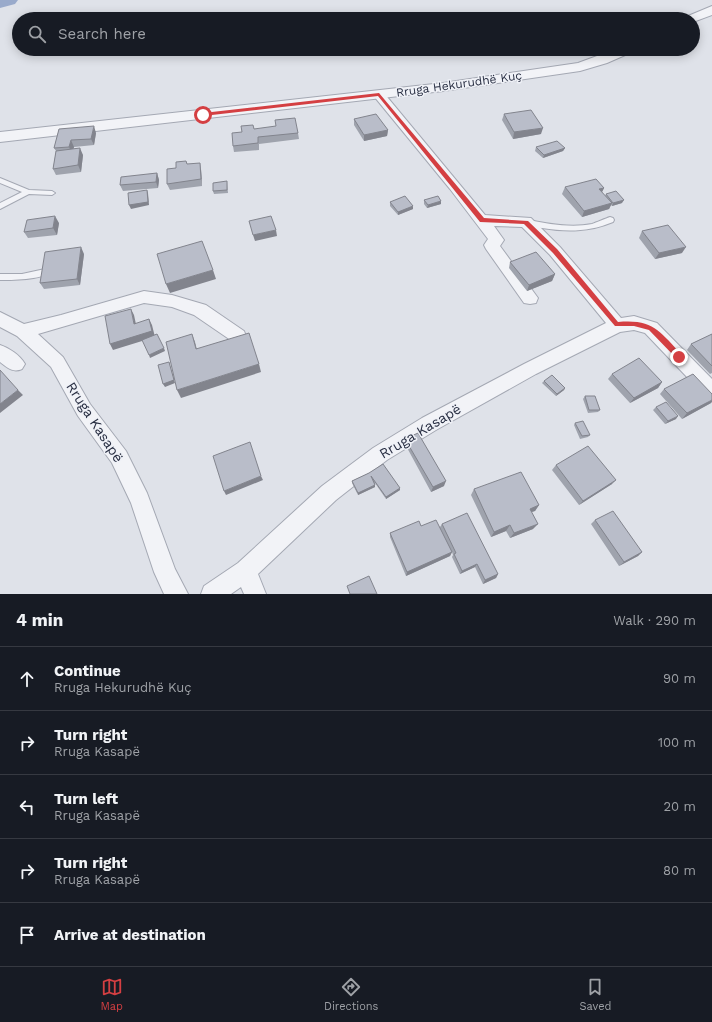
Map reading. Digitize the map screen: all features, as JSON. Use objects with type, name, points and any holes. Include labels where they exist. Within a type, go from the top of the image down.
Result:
[{"type":"street","points":[[700,15],[712,10]]},
{"type":"street","name":"Rruga Hekurudhë Kuç","points":[[0,137],[443,87],[580,67],[611,56]]},
{"type":"street","points":[[379,95],[498,240],[491,245],[530,298]]},
{"type":"street","points":[[482,220],[526,222],[555,251],[617,324]]},
{"type":"street","points":[[23,331],[61,322],[144,297],[172,301],[200,310],[238,336]]},
{"type":"street","name":"Rruga Kasapë","points":[[0,320],[23,331],[57,362],[84,410],[119,457],[140,500],[165,572],[175,593]]},
{"type":"street","name":"Rruga Kasapë","points":[[212,594],[246,571],[329,493],[380,454],[429,424],[523,372],[617,324],[634,323],[652,328],[712,391]]},
{"type":"street","points":[[0,352],[16,364]]},
{"type":"street","points":[[246,571],[255,594]]},
{"type":"lane","points":[[0,180],[28,192],[52,193]]},
{"type":"lane","points":[[0,206],[28,192]]},
{"type":"lane","points":[[526,222],[558,229],[599,226],[610,220]]},
{"type":"lane","points":[[0,277],[22,277],[45,272]]},
{"type":"building","points":[[531,110],[543,128],[514,132],[504,114]]},
{"type":"building","points":[[376,114],[388,130],[364,135],[354,119]]},
{"type":"building","points":[[295,118],[298,133],[258,137],[258,143],[233,146],[232,133],[242,132],[241,126],[253,125],[254,129],[276,126],[275,120]]},
{"type":"building","points":[[94,126],[91,139],[71,140],[69,147],[54,148],[59,129]]},
{"type":"building","points":[[557,141],[565,148],[544,155],[536,147]]},
{"type":"building","points":[[80,148],[78,165],[53,169],[56,151]]},
{"type":"building","points":[[186,161],[187,164],[200,163],[201,179],[167,184],[167,169],[176,168],[176,162]]},
{"type":"building","points":[[157,173],[156,182],[120,185],[121,177]]},
{"type":"building","points":[[596,179],[604,188],[599,189],[612,203],[584,211],[565,187]]},
{"type":"building","points":[[227,181],[227,190],[213,191],[213,183]]},
{"type":"building","points":[[147,190],[148,202],[129,205],[128,193]]},
{"type":"building","points":[[616,191],[624,200],[613,203],[606,194]]},
{"type":"building","points":[[405,196],[413,206],[398,212],[390,202]]},
{"type":"building","points":[[438,196],[441,201],[428,205],[424,200]]},
{"type":"building","points":[[55,216],[53,228],[24,232],[27,220]]},
{"type":"building","points":[[271,216],[276,230],[253,235],[249,221]]},
{"type":"building","points":[[668,225],[686,247],[659,253],[642,231]]},
{"type":"building","points":[[202,241],[213,270],[166,284],[157,254]]},
{"type":"building","points":[[81,247],[77,279],[40,283],[45,252]]},
{"type":"building","points":[[536,252],[555,274],[529,285],[510,262]]},
{"type":"building","points":[[131,309],[134,324],[149,319],[152,331],[110,344],[105,316]]},
{"type":"building","points":[[249,333],[259,364],[177,390],[166,342],[192,334],[196,349]]},
{"type":"building","points":[[157,334],[164,348],[149,355],[142,340]]},
{"type":"building","points":[[712,334],[712,366],[691,344]]},
{"type":"building","points":[[639,358],[662,382],[634,398],[612,374]]},
{"type":"building","points":[[169,362],[174,380],[163,384],[158,365]]},
{"type":"building","points":[[0,370],[18,390],[0,404]]},
{"type":"building","points":[[693,374],[712,394],[712,400],[687,413],[664,389]]},
{"type":"building","points":[[552,375],[565,388],[557,394],[544,381]]},
{"type":"building","points":[[585,396],[595,396],[600,410],[589,410]]},
{"type":"building","points":[[666,402],[678,416],[668,421],[656,407]]},
{"type":"building","points":[[583,421],[590,435],[582,436],[575,423]]},
{"type":"building","points":[[418,433],[446,481],[433,487],[405,439]]},
{"type":"building","points":[[250,442],[261,476],[224,491],[213,456]]},
{"type":"building","points":[[588,446],[616,480],[583,501],[556,465]]},
{"type":"building","points":[[383,464],[400,488],[386,497],[371,476],[375,485],[358,493],[352,481]]},
{"type":"building","points":[[521,472],[539,505],[530,509],[538,524],[514,533],[510,525],[494,532],[474,489]]},
{"type":"building","points":[[613,511],[642,552],[624,562],[595,520]]},
{"type":"building","points":[[467,513],[498,574],[485,580],[477,564],[462,571],[454,554],[456,553],[442,524]]},
{"type":"building","points":[[436,520],[452,552],[407,572],[390,533],[419,521],[421,526]]},
{"type":"building","points":[[369,576],[377,594],[350,594],[347,586]]},
{"type":"waterway","points":[[0,2],[8,0]]},
{"type":"route","points":[[203,115],[379,95],[482,220],[526,222],[555,251],[617,324],[634,323],[652,328],[679,357]]}]
